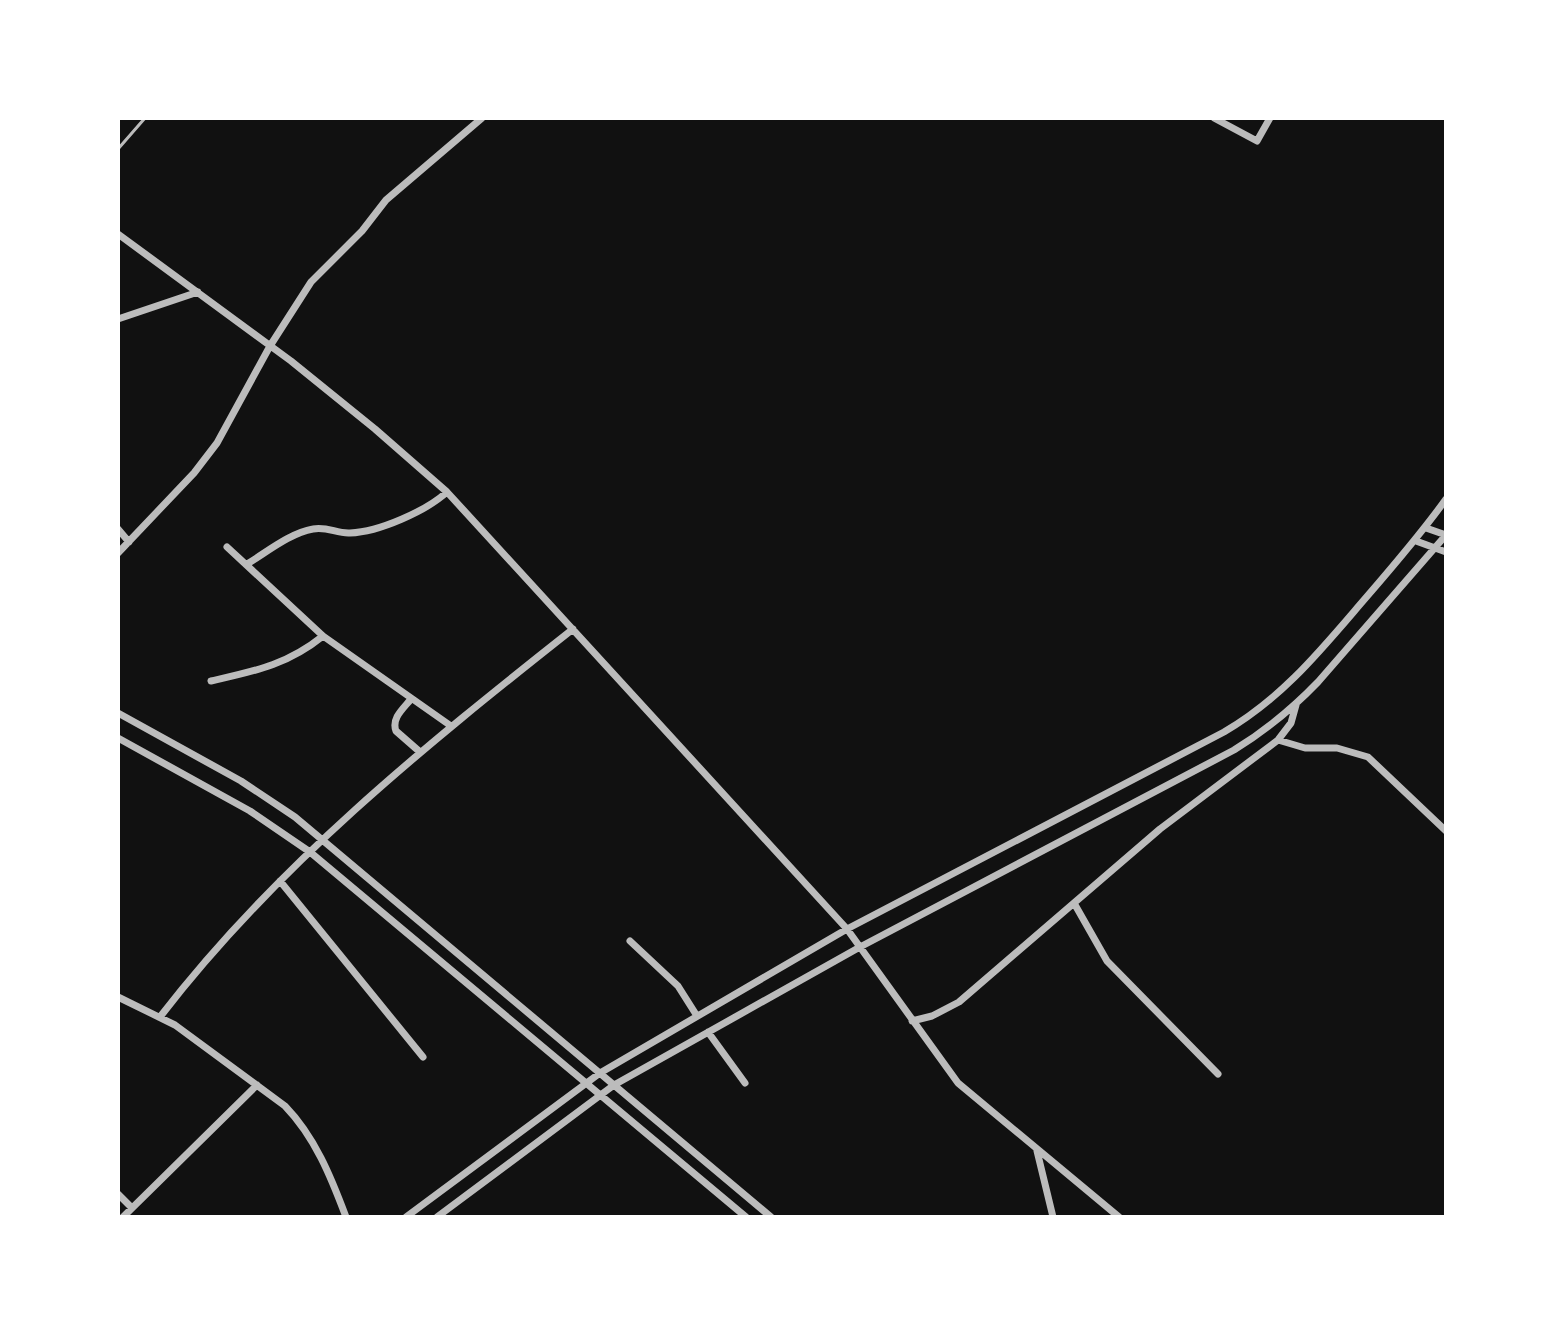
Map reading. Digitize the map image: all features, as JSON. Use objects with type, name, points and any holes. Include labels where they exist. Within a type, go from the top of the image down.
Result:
[{"type":"street","points":[[118,553],[194,473],[217,443],[270,346],[311,282],[362,231],[386,200],[482,118]]},
{"type":"street","points":[[1214,118],[1257,141],[1270,118]]},
{"type":"street","points":[[118,234],[270,346],[375,429],[447,492],[847,929],[958,1083],[1119,1217]]},
{"type":"street","points":[[118,319],[198,292]]},
{"type":"street","points":[[247,564],[309,530],[365,531],[418,512],[447,492]]},
{"type":"street","points":[[406,1217],[600,1073],[847,929],[1224,732],[1258,711],[1304,670],[1416,541],[1446,499]]},
{"type":"street","points":[[437,1217],[614,1085],[860,947],[1234,750],[1296,705],[1446,535],[1426,528]]},
{"type":"street","points":[[118,529],[129,542]]},
{"type":"street","points":[[1416,541],[1446,552]]},
{"type":"street","points":[[227,547],[323,636],[451,726]]},
{"type":"street","points":[[160,1017],[212,951],[310,852],[420,752],[573,629]]},
{"type":"street","points":[[211,681],[285,662],[323,636]]},
{"type":"street","points":[[411,699],[394,721],[394,726],[420,752]]},
{"type":"street","points":[[912,1021],[932,1016],[959,1002],[1191,804],[1278,740],[1291,723],[1296,705]]},
{"type":"street","points":[[118,713],[251,787],[324,840],[771,1217]]},
{"type":"street","points":[[118,738],[250,811],[310,852],[746,1217]]},
{"type":"street","points":[[1278,740],[1305,748],[1337,748],[1368,757],[1446,831]]},
{"type":"street","points":[[280,881],[423,1057]]},
{"type":"street","points":[[1074,903],[1094,942],[1114,970],[1218,1074]]},
{"type":"street","points":[[630,941],[678,986],[697,1016]]},
{"type":"street","points":[[118,997],[193,1037],[296,1117],[332,1180],[346,1217]]},
{"type":"street","points":[[708,1032],[745,1083]]},
{"type":"street","points":[[123,1217],[257,1085]]},
{"type":"street","points":[[1036,1149],[1053,1217]]},
{"type":"street","points":[[118,1194],[132,1208]]},
{"type":"lane","points":[[118,149],[145,118]]}]
